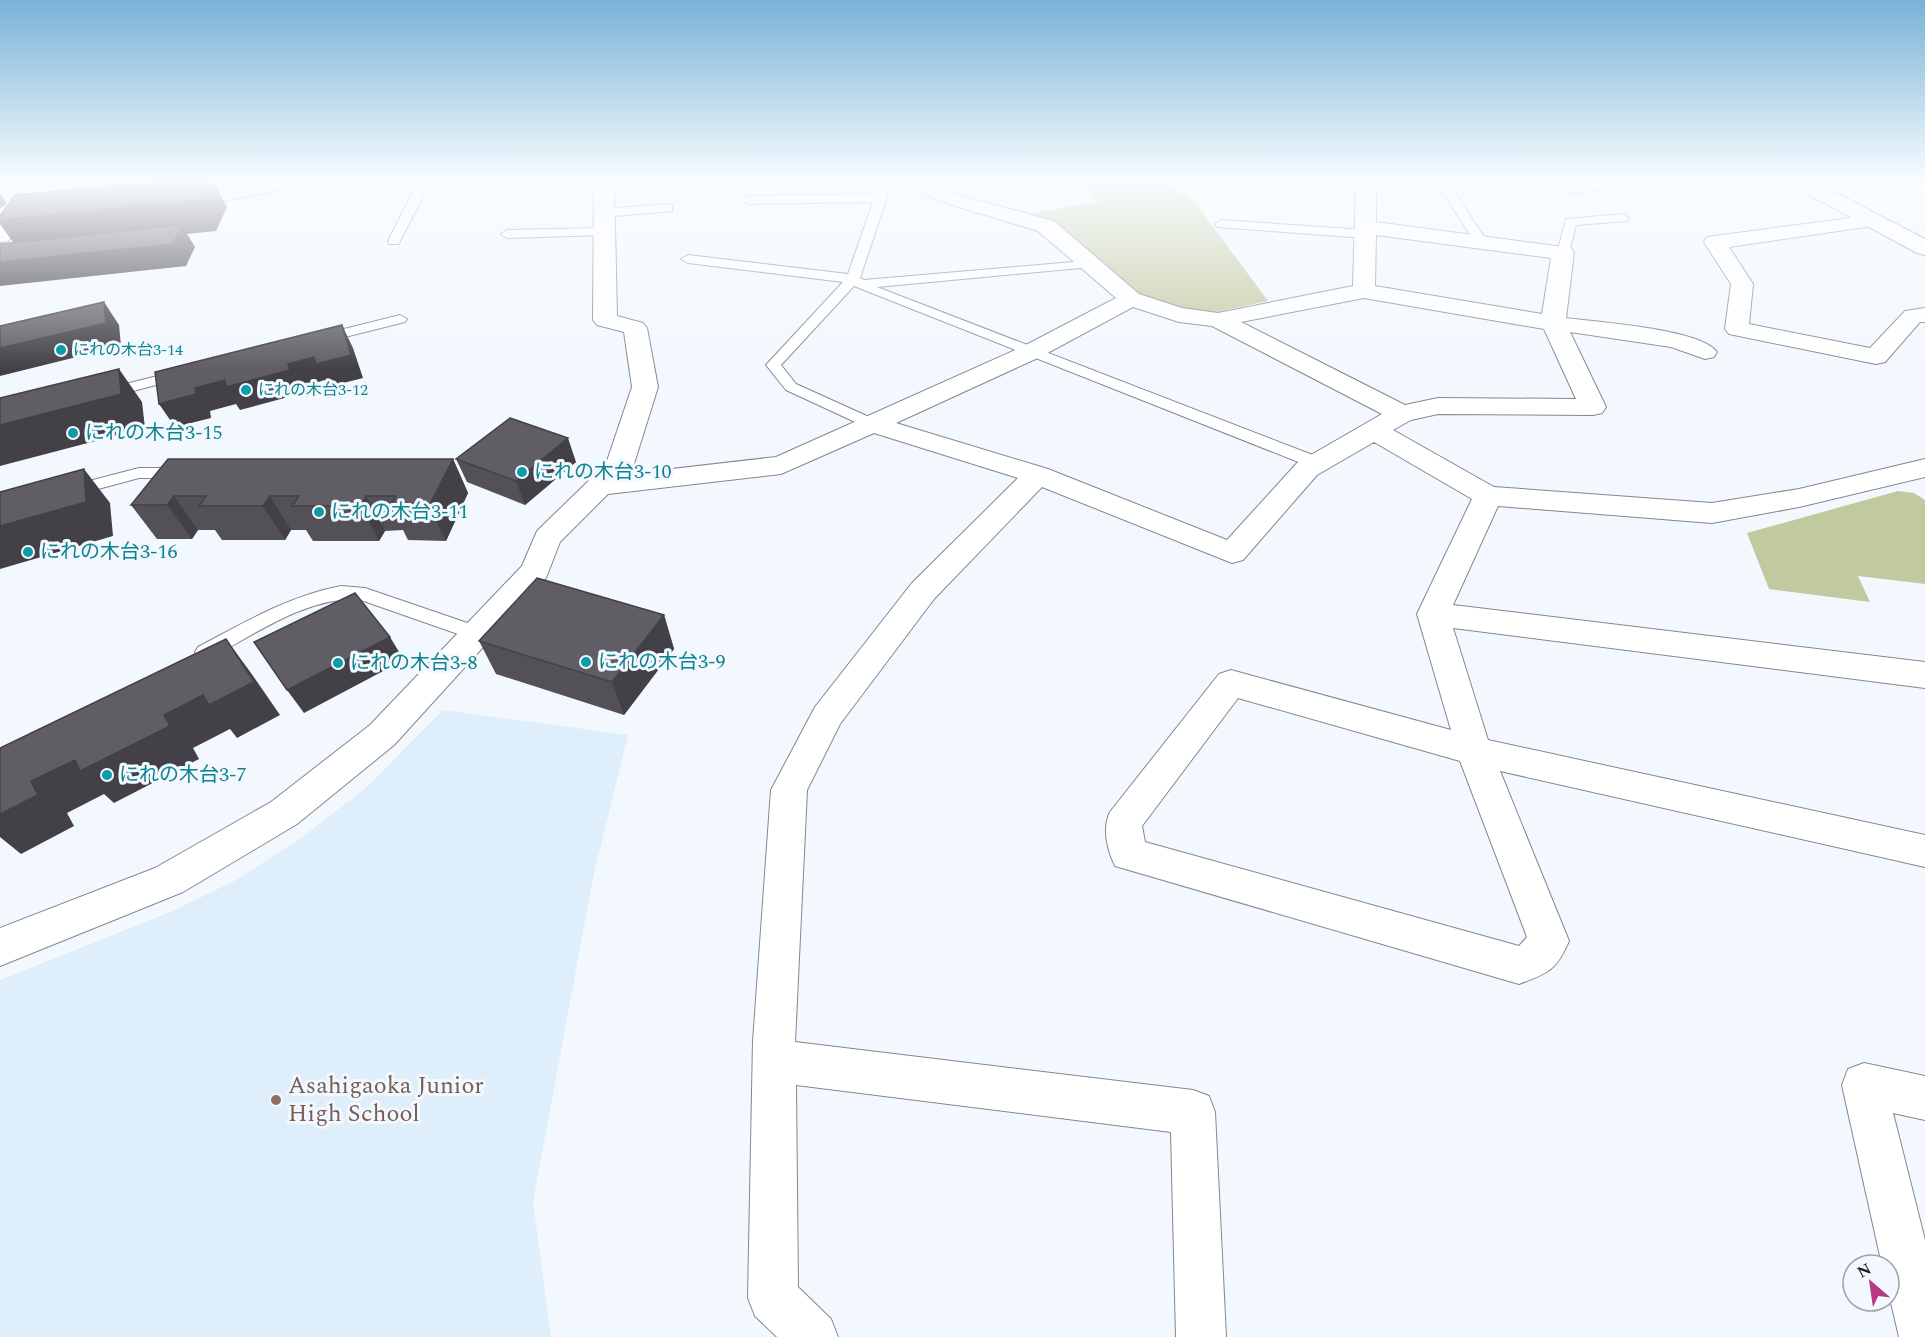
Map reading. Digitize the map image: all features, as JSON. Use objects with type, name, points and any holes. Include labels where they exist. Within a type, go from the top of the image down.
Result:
[{"type":"street","points":[[0,946],[169,880],[284,813],[382,735],[535,572],[547,538],[619,466],[645,387],[635,328],[605,320],[603,244]]},
{"type":"street","points":[[1069,244],[1131,299],[1179,315],[1218,320],[1364,291],[1553,323],[1676,340],[1705,352]]},
{"type":"street","points":[[1364,291],[1365,244]]},
{"type":"street","points":[[872,424],[1038,475],[1232,553],[1307,469],[1402,414],[1438,406],[1593,407],[1553,323],[1563,253],[1504,244]]},
{"type":"street","points":[[1717,244],[1742,284],[1737,329],[1876,357],[1913,316],[1925,315]]},
{"type":"street","points":[[601,486],[781,465],[1031,352],[1131,299]]},
{"type":"street","points":[[1218,320],[1402,414]]},
{"type":"street","points":[[1373,430],[1488,496],[1712,513],[1799,498],[1923,472]]},
{"type":"street","points":[[813,1337],[773,1298],[774,1061],[789,790],[827,716],[923,591],[1038,475]]},
{"type":"street","points":[[1488,496],[1433,614],[1474,751],[1549,941],[1536,958],[1519,965],[1128,854],[1123,823],[1231,683],[1474,751],[1925,851]]},
{"type":"street","points":[[1433,614],[1925,675]]},
{"type":"street","points":[[774,1061],[1193,1112],[1201,1337]]},
{"type":"street","points":[[1924,1337],[1864,1085],[1925,1098]]},
{"type":"lane","points":[[868,244],[858,282],[773,365],[791,387],[872,424]]},
{"type":"lane","points":[[1563,253],[1565,244]]},
{"type":"lane","points":[[688,259],[858,282],[1091,262]]},
{"type":"lane","points":[[858,282],[1317,463]]},
{"type":"lane","points":[[308,342],[400,319]]},
{"type":"lane","points":[[91,397],[194,371]]},
{"type":"lane","points":[[58,495],[139,473],[196,473]]},
{"type":"lane","points":[[191,659],[308,600],[328,593],[345,591],[359,593],[478,634]]},
{"type":"shaded area","name":"Asahigaoka Junior High School","points":[[443,710],[628,735],[593,878],[533,1202],[551,1337],[0,1337],[0,980],[175,910],[238,879],[301,838],[367,787]]},
{"type":"green space","points":[[1064,244],[1226,244],[1268,301],[1211,313],[1172,308],[1142,297]]},
{"type":"green space","points":[[1898,491],[1914,493],[1925,500],[1925,584],[1858,576],[1870,602],[1769,589],[1747,533]]},
{"type":"building","points":[[0,244],[169,244],[0,262]]},
{"type":"building","points":[[104,302],[106,323],[0,348],[0,326]]},
{"type":"building","points":[[342,325],[351,355],[316,364],[314,357],[288,364],[290,370],[226,387],[225,380],[195,388],[196,394],[159,404],[155,372]]},
{"type":"building","points":[[119,369],[121,394],[0,425],[0,398]]},
{"type":"building","points":[[510,418],[568,438],[516,481],[456,459]]},
{"type":"building","points":[[168,459],[453,459],[429,506],[390,506],[396,496],[366,496],[361,506],[292,506],[299,496],[270,496],[263,506],[199,506],[206,496],[174,496],[167,505],[131,505]]},
{"type":"building","points":[[84,469],[86,502],[0,526],[0,492]]},
{"type":"building","points":[[537,578],[664,615],[612,682],[479,641]]},
{"type":"building","points":[[355,593],[390,637],[287,690],[254,642]]},
{"type":"building","points":[[226,639],[254,682],[209,705],[203,695],[164,715],[170,726],[80,771],[75,760],[31,781],[38,795],[0,814],[0,748]]},
{"type":"place","name":"にれの木台3-14","points":[[61,350]]},
{"type":"place","name":"にれの木台3-12","points":[[246,390]]},
{"type":"place","name":"にれの木台3-15","points":[[73,433]]},
{"type":"place","name":"にれの木台3-10","points":[[522,472]]},
{"type":"place","name":"にれの木台3-11","points":[[319,512]]},
{"type":"place","name":"にれの木台3-16","points":[[28,552]]},
{"type":"place","name":"にれの木台3-9","points":[[586,662]]},
{"type":"place","name":"にれの木台3-8","points":[[338,663]]},
{"type":"place","name":"にれの木台3-7","points":[[107,775]]},
{"type":"place","name":"Asahigaoka Junior High School","points":[[276,1100]]}]
